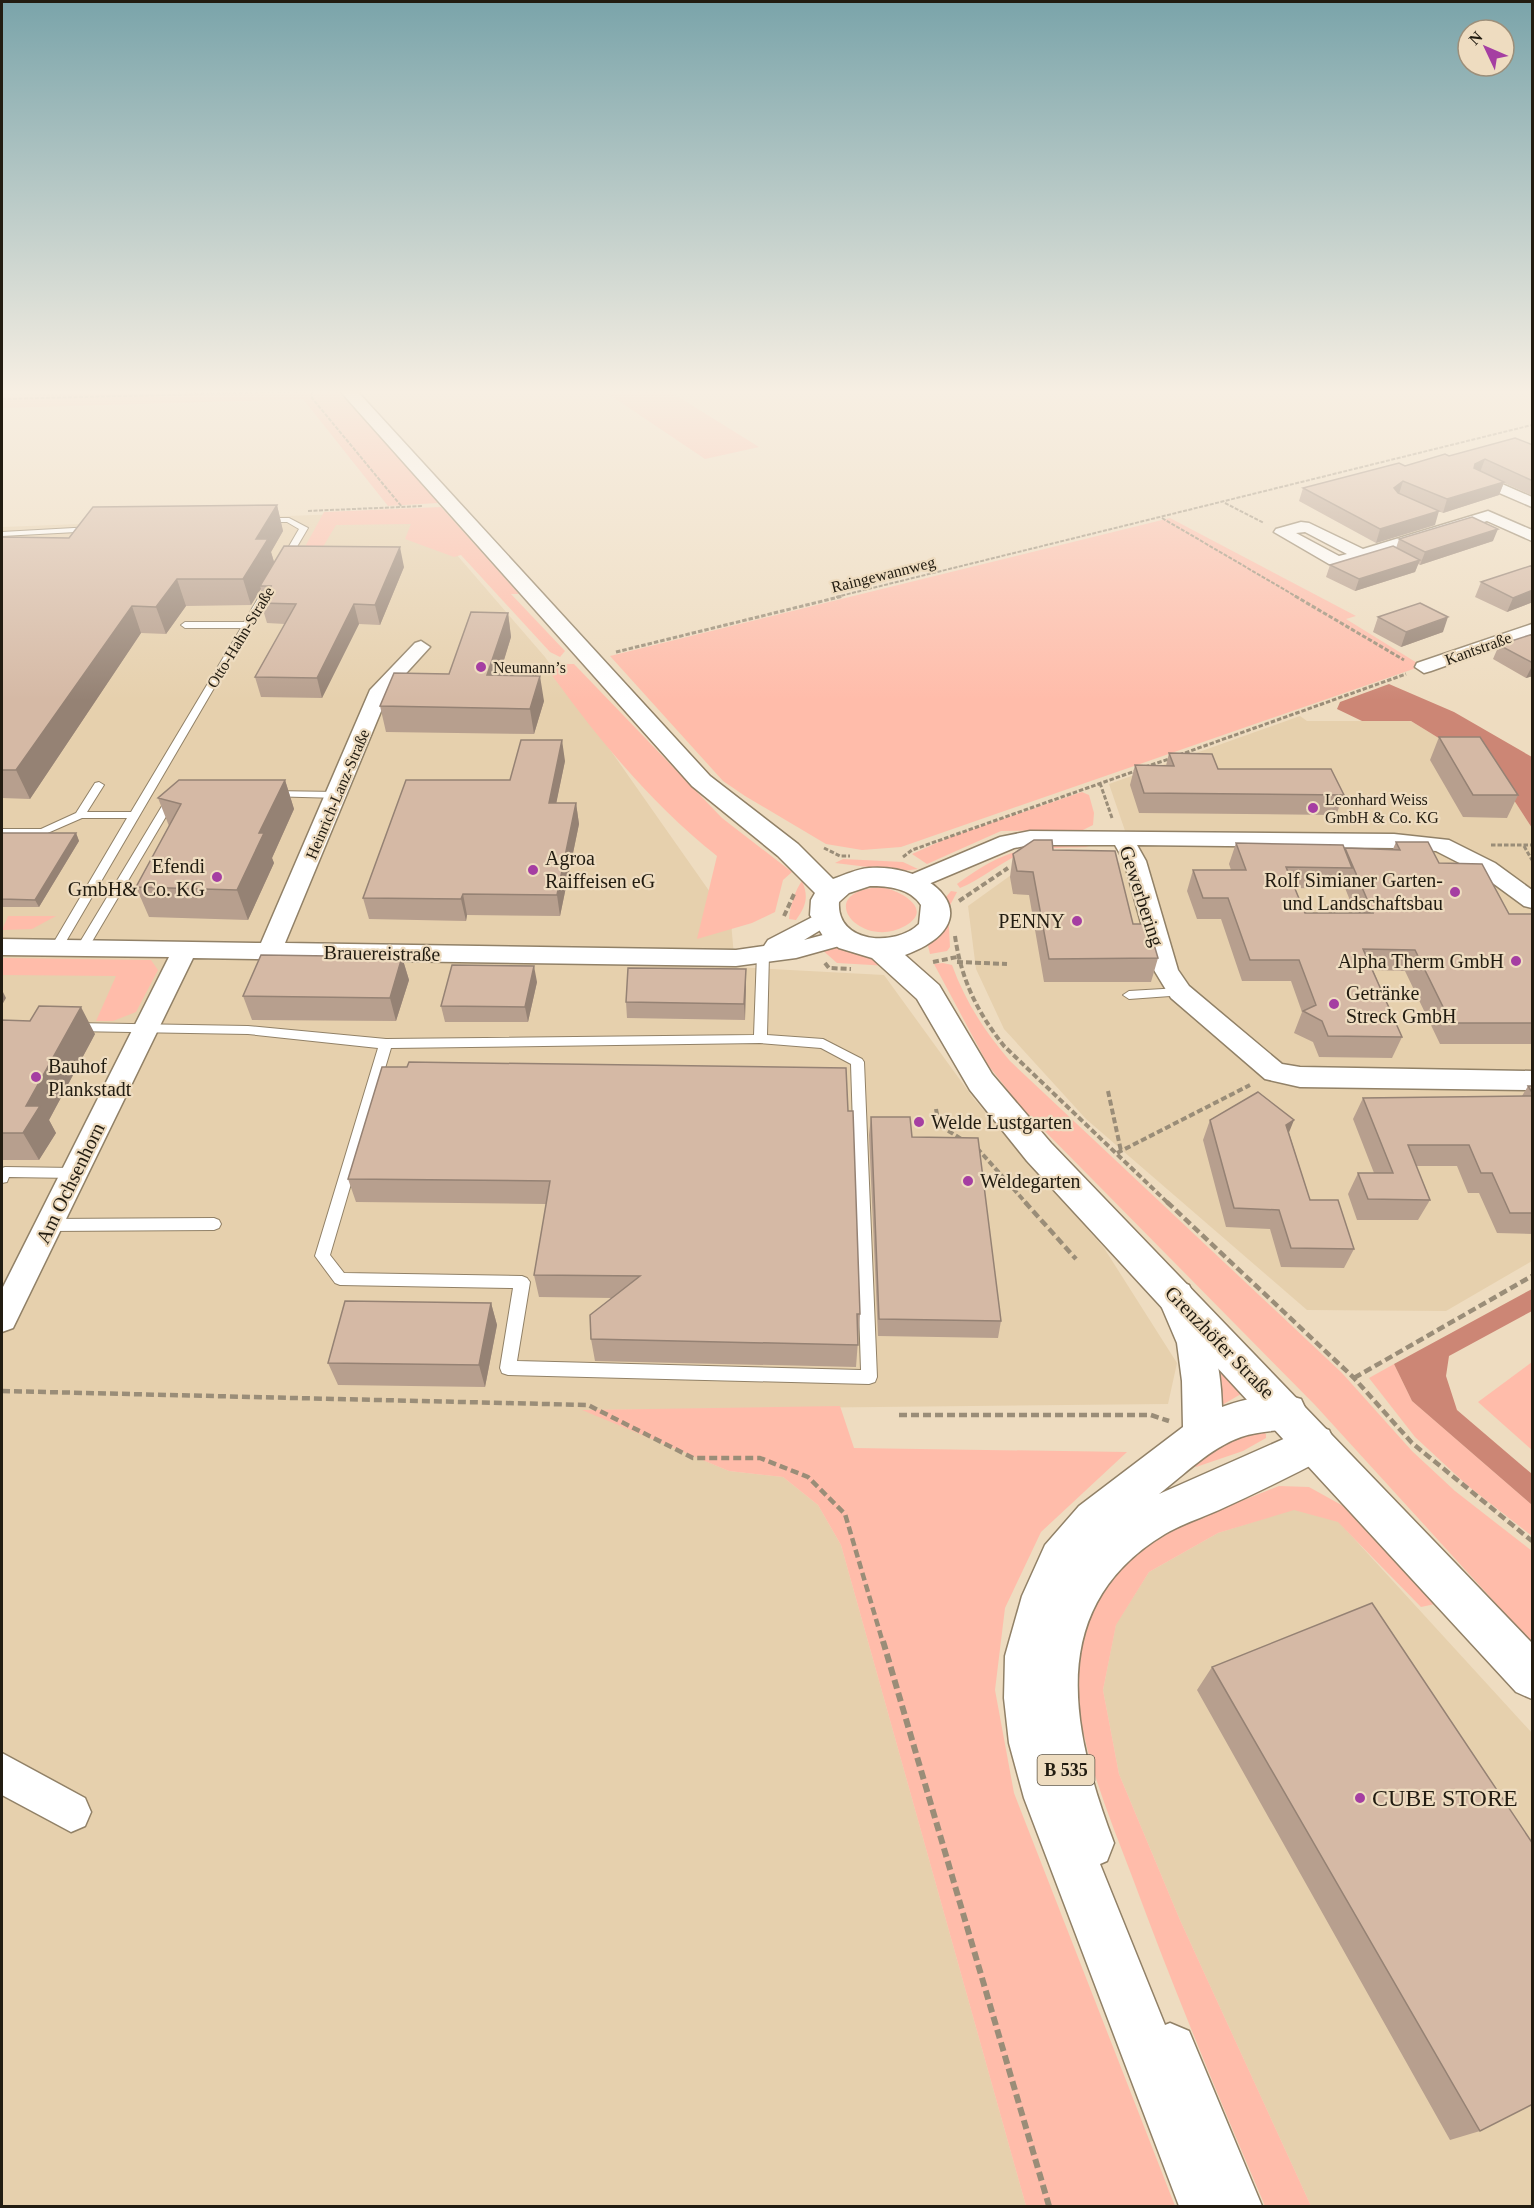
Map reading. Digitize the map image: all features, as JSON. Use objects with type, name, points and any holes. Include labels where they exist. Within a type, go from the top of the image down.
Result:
[{"type":"main road","points":[[441,494],[701,781],[788,850],[838,907],[860,945],[879,948],[914,942],[927,934],[935,923],[936,911],[926,886],[883,877],[838,907]]},
{"type":"main road","name":"Grenzhöfer Straße","points":[[914,942],[926,977],[928,992]]},
{"type":"main road","name":"Grenzhöfer Straße","points":[[879,948],[928,992],[981,1082],[1039,1152],[1533,1676]]},
{"type":"main road","points":[[1176,1296],[1196,1343],[1202,1381],[1203,1435]]},
{"type":"main road","name":"B 535","points":[[1208,2206],[1048,1798],[1033,1743],[1027,1698],[1028,1656],[1038,1612],[1060,1560],[1094,1520],[1203,1435],[1238,1419],[1301,1428]]},
{"type":"main road","name":"B 535","points":[[1233,2206],[1077,1813],[1058,1739],[1053,1680],[1062,1630],[1078,1594],[1098,1564],[1121,1541],[1150,1520],[1301,1428]]},
{"type":"street","points":[[1514,494],[1533,502]]},
{"type":"street","points":[[1497,520],[1533,511]]},
{"type":"street","points":[[1276,529],[1309,528],[1362,555],[1488,516],[1533,536]]},
{"type":"street","points":[[1436,517],[1455,526]]},
{"type":"street","name":"Kantstraße","points":[[1422,668],[1533,629]]},
{"type":"street","name":"Heinrich-Lanz-Straße","points":[[270,951],[338,795],[380,690],[421,647]]},
{"type":"street","points":[[926,886],[980,854],[1008,842],[1030,838],[1122,838]]},
{"type":"street","name":"Gewerbering","points":[[1122,838],[1394,841],[1441,845],[1487,868],[1533,901]]},
{"type":"street","name":"Gewerbering","points":[[1122,838],[1135,861],[1166,970],[1180,992],[1274,1072]]},
{"type":"street","name":"Brauereistraße","points":[[2,946],[736,958],[796,950],[838,907]]},
{"type":"street","name":"Am Ochsenhorn","points":[[2,1319],[185,950]]},
{"type":"street","points":[[1274,1072],[1299,1077],[1533,1081]]},
{"type":"street","points":[[2,1773],[71,1812]]},
{"type":"lane","name":"Otto-Hahn-Straße","points":[[253,521],[289,520],[304,528],[281,567]]},
{"type":"lane","points":[[2,534],[104,529]]},
{"type":"lane","name":"Otto-Hahn-Straße","points":[[57,947],[276,576]]},
{"type":"lane","points":[[185,625],[247,625]]},
{"type":"lane","points":[[80,815],[99,785]]},
{"type":"lane","points":[[259,794],[338,795]]},
{"type":"lane","points":[[83,947],[167,806],[193,796]]},
{"type":"lane","points":[[2,832],[43,832],[80,815],[135,815]]},
{"type":"lane","points":[[760,1039],[763,954]]},
{"type":"lane","points":[[1129,995],[1180,992]]},
{"type":"lane","points":[[57,1026],[248,1030],[386,1044],[760,1039],[823,1044],[857,1062],[869,1377],[508,1368],[522,1282],[340,1279],[322,1256],[386,1044]]},
{"type":"lane","points":[[2,1174],[74,1173]]},
{"type":"lane","points":[[49,1226],[214,1224]]},
{"type":"path","points":[[391,494],[402,507]]},
{"type":"path","name":"Raingewannweg","points":[[589,657],[1259,494]]},
{"type":"path","points":[[1224,503],[1276,529]]},
{"type":"path","points":[[302,512],[390,508]]},
{"type":"path","points":[[1162,518],[1422,668]]},
{"type":"path","points":[[967,894],[926,886],[912,850],[1422,668]]},
{"type":"path","points":[[1100,783],[1112,819],[1122,838]]},
{"type":"path","points":[[1523,846],[1533,860]]},
{"type":"path","points":[[955,934],[957,962],[970,996],[984,1024],[1016,1060],[1119,1152],[1354,1378],[1412,1443],[1533,1541]]},
{"type":"path","points":[[957,962],[1007,964]]},
{"type":"path","points":[[1119,1152],[1274,1072]]},
{"type":"path","points":[[1108,1091],[1119,1152]]},
{"type":"path","points":[[936,1109],[939,1125],[976,1148],[1076,1259]]},
{"type":"path","points":[[1354,1378],[1533,1276]]},
{"type":"path","points":[[2,1391],[588,1405],[693,1458],[760,1458],[808,1477],[844,1514],[1049,2206]]},
{"type":"path","points":[[899,1415],[1151,1415],[1203,1435]]},
{"type":"shaded area","points":[[378,494],[430,494],[438,503],[388,506]]},
{"type":"shaded area","points":[[441,507],[519,594],[511,594],[565,651],[560,657],[550,652],[461,555],[454,557],[405,539],[411,524],[336,525],[312,565],[295,565],[324,512]]},
{"type":"shaded area","points":[[419,511],[545,657],[731,922],[735,967],[884,975],[974,1099],[1104,1248],[1177,1363],[1168,1404],[584,1410],[729,1471],[783,1477],[818,1505],[841,1545],[1026,2206],[2,2206],[2,527]]},
{"type":"shaded area","points":[[1170,518],[1356,616],[1346,619],[1422,666],[901,847],[862,850],[826,844],[723,781],[610,656]]},
{"type":"shaded area","points":[[544,664],[574,664],[722,818],[792,872],[783,880],[775,912],[752,923],[697,939],[717,856],[669,813],[624,766],[582,716]]},
{"type":"shaded area","points":[[1389,684],[1454,712],[1532,757],[1532,828],[1497,774],[1411,721],[1362,721],[1337,709],[1340,702]]},
{"type":"shaded area","points":[[1300,716],[1307,721],[1411,721],[1497,774],[1532,828],[1532,1261],[1446,1311],[1307,1310],[1086,1119],[1004,1029],[976,969],[968,906],[1029,862],[1136,863],[1109,784]]},
{"type":"shaded area","points":[[1082,792],[1089,795],[1094,813],[1093,825],[1083,830],[1001,831],[927,864],[912,854],[950,837]]},
{"type":"shaded area","points":[[1079,844],[1089,847],[1049,848],[1026,852],[970,884],[960,888],[957,884],[987,864],[1014,852],[1043,846]]},
{"type":"shaded area","points":[[843,859],[903,862],[918,869],[901,871],[835,863]]},
{"type":"shaded area","points":[[802,881],[806,897],[804,906],[796,920],[789,919],[793,899]]},
{"type":"shaded area","points":[[880,887],[896,892],[911,901],[917,913],[914,920],[888,932],[873,931],[860,926],[850,918],[846,908],[849,899],[859,891]]},
{"type":"shaded area","points":[[951,891],[957,892],[948,909],[950,947],[947,951],[930,954],[928,946],[946,897]]},
{"type":"shaded area","points":[[8,916],[56,916],[32,929],[2,930]]},
{"type":"shaded area","points":[[848,945],[889,966],[837,963],[820,948]]},
{"type":"shaded area","points":[[2,958],[151,960],[158,970],[136,1012],[113,1021],[96,1021],[116,976],[2,975]]},
{"type":"shaded area","points":[[934,964],[952,965],[976,1016],[1010,1061],[1342,1373],[1412,1451],[1455,1491],[1532,1551],[1532,1643],[1315,1405],[1021,1107],[988,1065]]},
{"type":"shaded area","points":[[1532,1289],[1532,1311],[1449,1356],[1446,1376],[1457,1410],[1532,1474],[1532,1505],[1412,1401],[1394,1364]]},
{"type":"shaded area","points":[[1213,1362],[1241,1394],[1217,1408]]},
{"type":"shaded area","points":[[1532,1362],[1532,1450],[1478,1402]]},
{"type":"shaded area","points":[[1394,1364],[1412,1401],[1532,1505],[1532,1536],[1468,1486],[1415,1437],[1369,1378]]},
{"type":"shaded area","points":[[840,1406],[854,1448],[1127,1452],[1041,1532],[1005,1608],[995,1690],[1014,1793],[1175,2206],[1026,2206],[841,1545],[818,1505],[783,1477],[729,1471],[582,1410]]},
{"type":"shaded area","points":[[1259,1430],[1266,1434],[1266,1438],[1243,1451],[1196,1467],[1192,1464],[1241,1434]]},
{"type":"shaded area","points":[[1279,1486],[1309,1487],[1345,1507],[1435,1604],[1421,1607],[1338,1522],[1294,1510],[1218,1533],[1149,1572],[1116,1625],[1103,1690],[1119,1774],[1180,1920],[1311,2206],[1265,2206],[1181,2003],[1110,1819],[1084,1737],[1077,1688],[1079,1645],[1087,1618],[1110,1581],[1129,1561],[1151,1544],[1175,1530]]},
{"type":"shaded area","points":[[1294,1509],[1338,1521],[1532,1733],[1532,2206],[1311,2206],[1180,1920],[1119,1774],[1103,1690],[1116,1624],[1149,1572],[1218,1533]]},
{"type":"building","points":[[1314,494],[1400,494],[1439,511],[1380,529]]},
{"type":"building","points":[[1435,494],[1464,494],[1447,499]]},
{"type":"building","points":[[277,505],[256,539],[268,539],[243,579],[177,579],[156,607],[132,606],[16,770],[2,770],[2,537],[69,538],[93,507]]},
{"type":"building","points":[[1472,517],[1498,529],[1425,552],[1399,539]]},
{"type":"building","points":[[284,546],[400,547],[375,605],[354,604],[317,678],[255,677],[296,604],[261,603],[271,586],[260,586]]},
{"type":"building","points":[[1393,546],[1420,560],[1359,579],[1330,565]]},
{"type":"building","points":[[1533,565],[1533,590],[1513,598],[1481,582]]},
{"type":"building","points":[[1420,603],[1448,617],[1406,632],[1378,617]]},
{"type":"building","points":[[471,612],[508,613],[487,675],[540,676],[530,709],[380,706],[394,673],[449,674]]},
{"type":"building","points":[[1533,634],[1533,663],[1499,645]]},
{"type":"building","points":[[1439,737],[1480,737],[1518,795],[1473,795]]},
{"type":"building","points":[[521,740],[562,740],[549,803],[576,803],[557,895],[463,894],[461,899],[363,898],[406,780],[510,780]]},
{"type":"building","points":[[1169,753],[1212,754],[1218,769],[1331,769],[1344,795],[1144,793],[1135,765],[1174,766]]},
{"type":"building","points":[[179,780],[285,780],[259,833],[264,833],[237,890],[136,887],[181,804],[158,798]]},
{"type":"building","points":[[2,833],[76,833],[35,900],[2,899]]},
{"type":"building","name":"PENNY","points":[[1034,840],[1052,840],[1053,850],[1115,851],[1133,924],[1148,924],[1158,958],[1049,959],[1033,872],[1017,871],[1013,854]]},
{"type":"building","points":[[1396,842],[1428,842],[1439,863],[1482,864],[1509,914],[1533,914],[1533,1023],[1451,1023],[1415,950],[1363,949],[1402,1037],[1328,1036],[1322,1021],[1303,1011],[1316,1005],[1299,960],[1250,960],[1228,898],[1203,898],[1193,870],[1246,870],[1236,843],[1343,845],[1352,868],[1286,867],[1305,913],[1373,913],[1345,848],[1400,850]]},
{"type":"building","points":[[261,955],[402,957],[390,998],[243,996]]},
{"type":"building","points":[[452,965],[534,966],[525,1007],[441,1006]]},
{"type":"building","points":[[628,968],[746,969],[744,1004],[626,1002]]},
{"type":"building","points":[[39,1006],[81,1007],[26,1106],[40,1106],[23,1133],[2,1133],[2,1020],[30,1021]]},
{"type":"building","points":[[409,1062],[846,1068],[848,1111],[853,1111],[860,1314],[857,1314],[858,1345],[591,1339],[590,1315],[640,1276],[534,1275],[550,1181],[348,1179],[382,1067],[407,1067]]},
{"type":"building","points":[[1258,1092],[1294,1120],[1286,1125],[1310,1200],[1338,1200],[1354,1249],[1291,1248],[1279,1210],[1234,1208],[1210,1120]]},
{"type":"building","points":[[1533,1096],[1533,1213],[1510,1213],[1492,1173],[1481,1173],[1469,1145],[1408,1145],[1430,1200],[1368,1199],[1358,1173],[1393,1173],[1363,1098]]},
{"type":"building","points":[[871,1117],[910,1117],[912,1137],[978,1138],[1001,1321],[879,1319]]},
{"type":"building","points":[[345,1301],[491,1303],[479,1365],[328,1363]]},
{"type":"building","name":"CUBE STORE","points":[[1372,1603],[1533,1844],[1533,2104],[1480,2131],[1212,1667]]},
{"type":"place","name":"Neumann’s","points":[[481,667]]},
{"type":"place","name":"Leonhard Weiss GmbH & Co. KG","points":[[1313,808]]},
{"type":"place","name":"Agroa Raiffeisen eG","points":[[533,870]]},
{"type":"place","name":"Efendi GmbH& Co. KG","points":[[217,877]]},
{"type":"place","name":"Rolf Simianer Garten- und Landschaftsbau","points":[[1455,892]]},
{"type":"place","name":"PENNY","points":[[1077,921]]},
{"type":"place","name":"Alpha Therm GmbH","points":[[1516,961]]},
{"type":"place","name":"Getränke Streck GmbH","points":[[1334,1004]]},
{"type":"place","name":"Bauhof Plankstadt","points":[[36,1077]]},
{"type":"place","name":"Welde Lustgarten","points":[[919,1122]]},
{"type":"place","name":"Weldegarten","points":[[968,1181]]},
{"type":"place","name":"CUBE STORE","points":[[1360,1798]]}]
